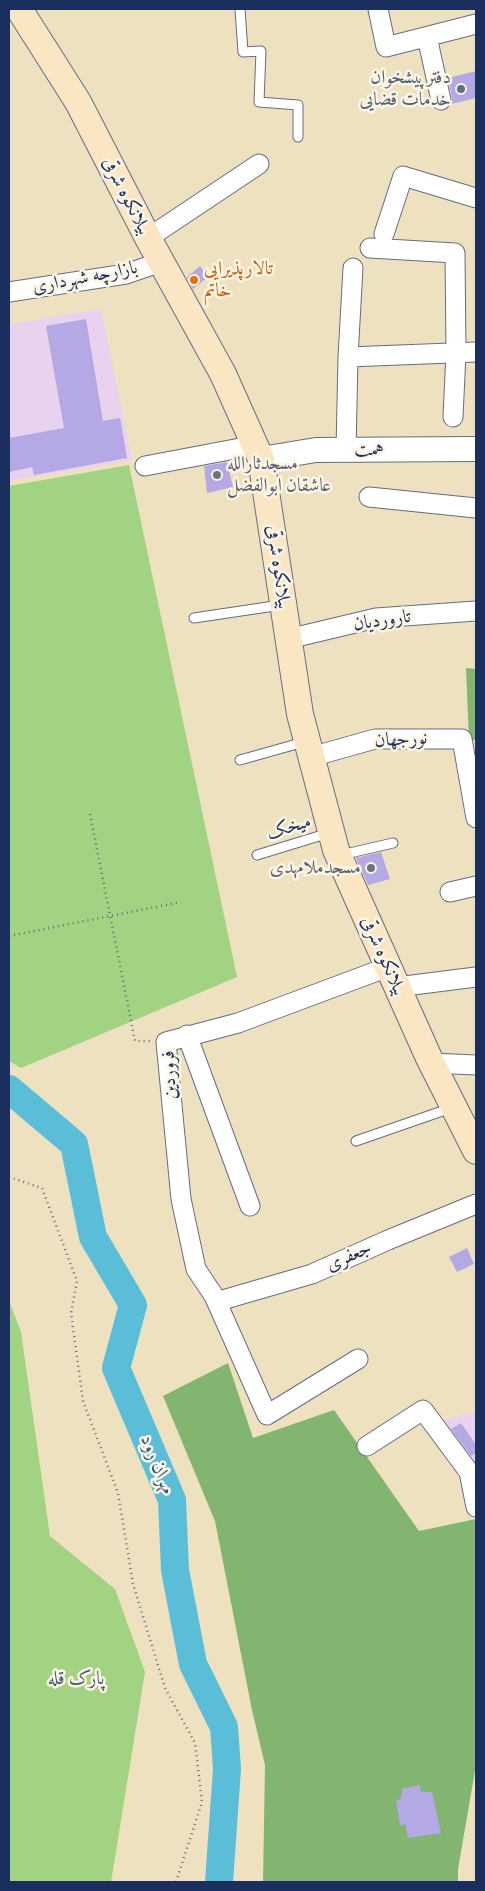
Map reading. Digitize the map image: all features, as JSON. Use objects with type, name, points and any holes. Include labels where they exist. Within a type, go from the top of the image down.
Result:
[{"type":"main road","name":"بیلانکوه شرقی","points":[[19,9],[78,102],[148,238],[223,374],[258,452],[300,714],[335,844],[431,1063],[476,1151]]},
{"type":"street","points":[[378,9],[386,47],[476,24]]},
{"type":"street","points":[[426,37],[441,100]]},
{"type":"street","points":[[148,238],[259,164]]},
{"type":"street","points":[[384,234],[403,176],[476,198]]},
{"type":"street","points":[[370,248],[455,253],[456,353],[453,417]]},
{"type":"street","name":"بازارچه شهرداری","points":[[9,292],[126,274],[161,262]]},
{"type":"street","points":[[346,450],[348,356],[353,268]]},
{"type":"street","points":[[348,356],[476,352]]},
{"type":"street","name":"همت","points":[[258,452],[476,450]]},
{"type":"street","points":[[145,466],[258,452]]},
{"type":"street","points":[[369,498],[476,508]]},
{"type":"street","name":"تاروردیان","points":[[288,639],[376,618],[476,611]]},
{"type":"street","name":"نورجهان","points":[[309,750],[375,739],[462,738],[476,818]]},
{"type":"street","points":[[450,892],[476,886]]},
{"type":"street","name":"فروردین","points":[[358,1359],[267,1415],[216,1298],[196,1269],[181,1199],[166,1042],[238,1023],[393,977],[476,977]]},
{"type":"street","points":[[187,1035],[250,1206]]},
{"type":"street","points":[[431,1063],[476,1065]]},
{"type":"street","name":"جعفری","points":[[216,1298],[312,1274],[476,1204]]},
{"type":"street","points":[[367,1446],[423,1410],[469,1472],[476,1507]]},
{"type":"lane","points":[[240,9],[243,52],[261,51],[259,102],[298,105],[298,137]]},
{"type":"lane","points":[[194,618],[283,605]]},
{"type":"lane","points":[[240,760],[309,750]]},
{"type":"lane","name":"میخک","points":[[257,855],[335,844],[393,843]]},
{"type":"lane","points":[[356,1142],[454,1107]]},
{"type":"path","points":[[90,814],[135,1040],[166,1042]]},
{"type":"path","points":[[9,936],[181,902]]},
{"type":"path","points":[[9,1177],[42,1188],[77,1281],[71,1313],[83,1401],[118,1493],[133,1584],[165,1688],[195,1743],[202,1802],[176,1882]]},
{"type":"shaded area","points":[[101,309],[132,460],[9,481],[9,324]]},
{"type":"shaded area","points":[[476,1411],[476,1472],[441,1421]]},
{"type":"green space","points":[[129,465],[237,977],[21,1068],[9,1061],[9,486]]},
{"type":"green space","points":[[466,668],[476,669],[476,740],[469,740]]},
{"type":"green space","name":"پارک قله","points":[[9,1301],[21,1332],[50,1536],[115,1589],[145,1672],[111,1882],[9,1882]]},
{"type":"green space","points":[[228,1363],[253,1438],[334,1410],[419,1531],[476,1519],[476,1765],[458,1869],[458,1882],[263,1882],[265,1765],[252,1710],[215,1521],[163,1396]]},
{"type":"building","name":"دفترپیشخوان خدمات قضایی","points":[[476,71],[476,98],[451,104],[452,98],[448,78]]},
{"type":"building","name":"تالارپذیرایی خاتم","points":[[200,266],[208,277],[193,289],[187,277]]},
{"type":"building","points":[[86,319],[103,421],[120,418],[127,458],[34,475],[32,467],[9,472],[9,438],[64,428],[46,326]]},
{"type":"building","name":"مسجدثارالله عاشقان ابوالفضل","points":[[227,462],[233,487],[207,493],[204,466]]},
{"type":"building","name":"مسجدملامهدی","points":[[381,852],[390,879],[368,885],[356,858]]},
{"type":"building","points":[[467,1248],[474,1264],[457,1272],[449,1257]]},
{"type":"building","points":[[461,1423],[476,1445],[476,1453],[471,1456],[451,1429]]},
{"type":"building","points":[[420,1785],[421,1792],[432,1792],[441,1833],[408,1838],[405,1824],[400,1826],[396,1801],[401,1798],[402,1789]]},
{"type":"waterway","name":"مهران رود","points":[[9,1089],[74,1144],[93,1237],[133,1305],[116,1368],[172,1500],[175,1570],[193,1664],[224,1727],[227,1769],[219,1882]]},
{"type":"place","name":"دفترپیشخوان خدمات قضایی","points":[[461,89]]},
{"type":"place","name":"تالارپذیرایی خاتم","points":[[194,280]]},
{"type":"place","name":"مسجدثارالله عاشقان ابوالفضل","points":[[217,475]]},
{"type":"place","name":"مسجدملامهدی","points":[[371,868]]}]
